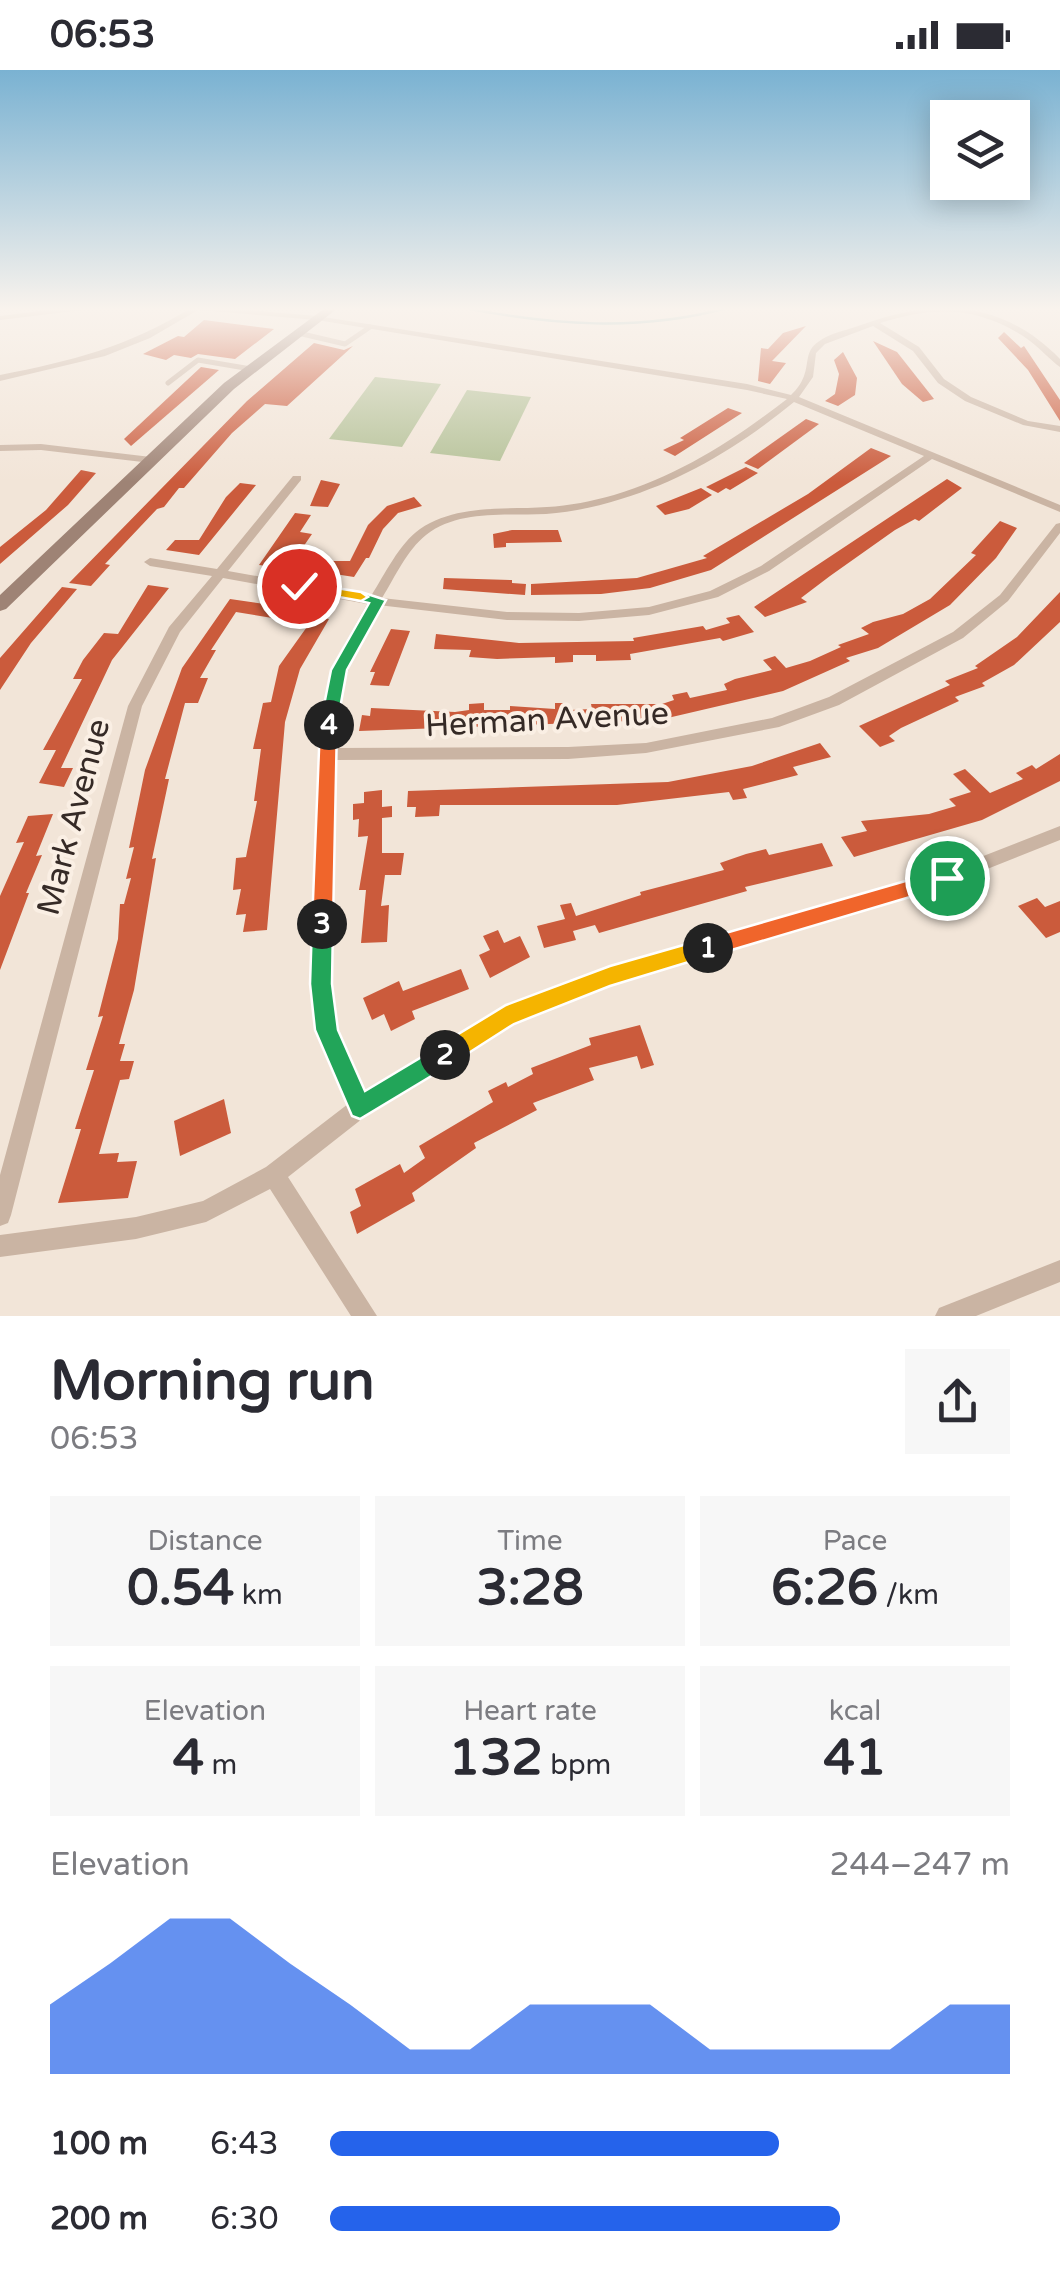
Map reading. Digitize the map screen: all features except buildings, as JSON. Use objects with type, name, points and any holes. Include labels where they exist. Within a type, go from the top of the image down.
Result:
[{"type":"main road","points":[[0,604],[256,366]]},
{"type":"street","points":[[0,378],[54,366]]},
{"type":"street","points":[[614,366],[708,379],[793,398],[1060,509]]},
{"type":"street","points":[[360,1108],[327,1030],[321,984],[326,754],[339,670],[405,550],[422,533],[463,516],[565,508],[645,488],[730,446],[793,398],[811,377],[812,366]]},
{"type":"street","points":[[930,366],[968,399],[1026,423],[1060,429]]},
{"type":"street","points":[[0,448],[41,446],[151,460]]},
{"type":"street","points":[[150,562],[378,600],[537,617],[606,616],[665,608],[717,594],[769,566],[932,455]]},
{"type":"street","name":"Mark Avenue","points":[[0,1214],[134,706],[174,630],[297,478]]},
{"type":"street","name":"Herman Avenue","points":[[326,754],[568,753],[646,748],[774,723],[834,701],[958,635],[1004,598],[1060,526]]},
{"type":"street","points":[[0,1246],[136,1228],[206,1211],[274,1175],[360,1108],[506,1016],[610,976],[947,878],[1060,833]]},
{"type":"street","points":[[274,1175],[366,1316]]},
{"type":"street","points":[[947,1316],[1060,1270]]},
{"type":"lane","points":[[168,383],[190,366]]},
{"type":"lane","points":[[235,366],[252,369]]},
{"type":"green space","points":[[375,377],[441,384],[402,447],[329,439]]},
{"type":"green space","points":[[467,390],[531,397],[500,461],[430,453]]},
{"type":"route","points":[[299,586],[378,600],[339,670],[326,754],[321,984],[327,1030],[360,1108],[506,1016],[610,976],[947,878]]}]
